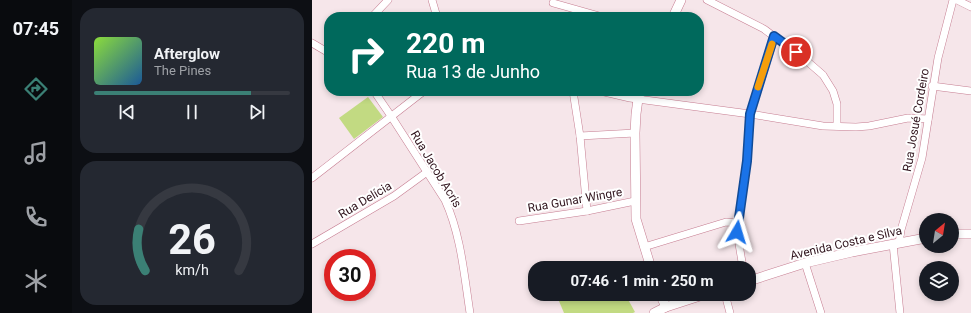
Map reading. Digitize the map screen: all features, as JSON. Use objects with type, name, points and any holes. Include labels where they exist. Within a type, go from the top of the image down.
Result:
[{"type":"street","points":[[377,12],[388,0]]},
{"type":"street","points":[[432,0],[436,12]]},
{"type":"street","points":[[675,12],[681,0]]},
{"type":"street","points":[[707,0],[764,29],[823,75],[833,91],[837,104],[837,126]]},
{"type":"street","name":"Rua Josué Cordeiro","points":[[900,313],[896,243],[922,158],[932,86],[953,0]]},
{"type":"street","points":[[957,0],[968,4]]},
{"type":"street","points":[[553,3],[580,12]]},
{"type":"street","points":[[742,261],[738,243],[737,223],[747,166],[750,114],[774,36]]},
{"type":"street","points":[[312,43],[324,50]]},
{"type":"street","points":[[932,86],[971,91]]},
{"type":"street","name":"Rua Jacob Acris","points":[[377,96],[444,200],[457,231],[470,313]]},
{"type":"street","points":[[312,178],[417,96]]},
{"type":"street","points":[[575,96],[587,211]]},
{"type":"street","points":[[640,96],[635,133],[635,201],[636,219],[649,261]]},
{"type":"street","points":[[646,96],[823,126],[862,126],[908,118],[928,119]]},
{"type":"street","points":[[580,136],[635,133]]},
{"type":"street","name":"Rua Delícia","points":[[312,244],[394,196],[427,172]]},
{"type":"street","name":"Rua Gunar Wingre","points":[[519,221],[587,211],[635,201]]},
{"type":"street","points":[[644,247],[726,222],[737,223]]},
{"type":"street","points":[[959,234],[971,234]]},
{"type":"street","name":"Avenida Costa e Silva","points":[[756,279],[805,263],[919,239]]},
{"type":"street","points":[[805,263],[821,313]]},
{"type":"street","points":[[660,301],[661,312],[688,301]]},
{"type":"street","points":[[727,301],[730,313]]},
{"type":"green space","points":[[368,97],[383,117],[354,139],[339,118]]},
{"type":"green space","points":[[559,301],[629,301],[635,312],[633,313],[564,313]]},
{"type":"slow traffic","points":[[758,87],[772,44]]},
{"type":"route","points":[[737,232],[737,223],[747,161],[750,114],[774,36],[796,52]]}]
